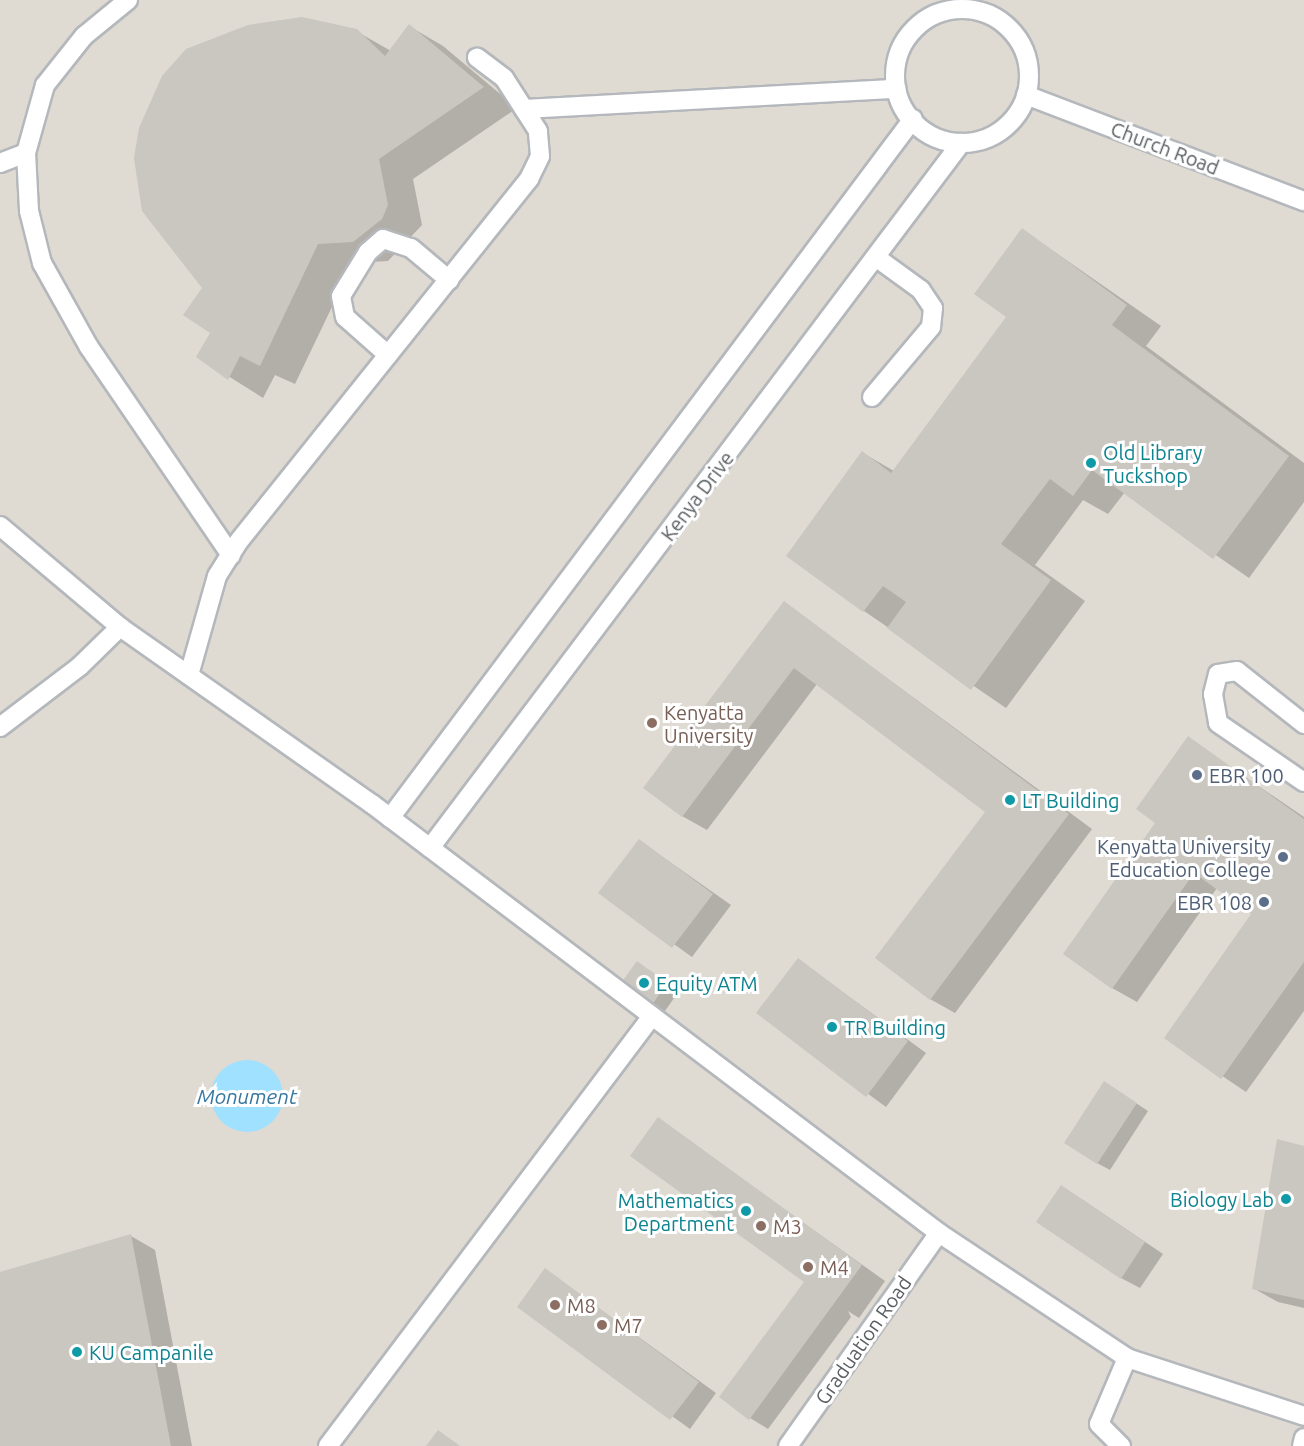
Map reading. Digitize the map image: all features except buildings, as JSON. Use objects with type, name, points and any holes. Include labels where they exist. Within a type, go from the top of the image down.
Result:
[{"type":"lane","points":[[128,0],[84,36],[45,85],[26,153],[29,211],[42,263],[89,347],[231,555]]},
{"type":"lane","points":[[978,5],[998,19],[1025,52],[1026,95],[1002,130],[961,142],[940,139],[913,119],[896,89],[902,44],[935,7],[978,5]]},
{"type":"lane","points":[[189,675],[217,576],[231,555],[529,179],[540,156],[538,131],[524,109],[504,78],[477,58]]},
{"type":"lane","points":[[524,109],[896,89]]},
{"type":"lane","name":"Church Road","points":[[1026,95],[1304,201]]},
{"type":"lane","points":[[390,818],[913,119]]},
{"type":"lane","name":"Kenya Drive","points":[[430,848],[877,258],[961,142]]},
{"type":"lane","points":[[0,163],[26,153]]},
{"type":"lane","points":[[388,356],[345,317],[341,296],[368,252],[383,238],[411,248],[449,280]]},
{"type":"lane","points":[[872,396],[932,327],[933,308],[921,291],[877,258]]},
{"type":"lane","points":[[0,526],[120,627],[390,818],[939,1233],[1127,1358],[1304,1416]]},
{"type":"lane","points":[[0,728],[80,666],[120,627]]},
{"type":"lane","points":[[1304,724],[1237,671],[1218,674],[1214,694],[1218,723],[1304,782]]},
{"type":"lane","points":[[328,1446],[652,1016]]},
{"type":"lane","name":"Graduation Road","points":[[788,1446],[939,1233]]},
{"type":"lane","points":[[1120,1446],[1099,1424],[1127,1358]]},
{"type":"lane","points":[[1302,1446],[1304,1438]]},
{"type":"shaded area","name":"Kenyatta University","points":[[0,0],[1304,0],[1304,1446],[0,1446]]},
{"type":"water","name":"Monument","points":[[247,1060],[261,1063],[273,1070],[280,1082],[283,1096],[280,1110],[273,1122],[261,1129],[247,1132],[233,1129],[221,1122],[214,1110],[211,1096],[214,1082],[221,1070],[233,1063]]},
{"type":"place","name":"Old Library Tuckshop","points":[[1091,463]]},
{"type":"place","name":"Kenyatta University","points":[[652,723]]},
{"type":"place","name":"EBR 100","points":[[1197,775]]},
{"type":"place","name":"LT Building","points":[[1010,800]]},
{"type":"place","name":"Kenyatta University Education College","points":[[1283,857]]},
{"type":"place","name":"EBR 108","points":[[1264,902]]},
{"type":"place","name":"Equity ATM","points":[[644,983]]},
{"type":"place","name":"TR Building","points":[[832,1027]]},
{"type":"place","name":"Biology Lab","points":[[1286,1199]]},
{"type":"place","name":"Mathematics Department","points":[[746,1211]]},
{"type":"place","name":"M3","points":[[761,1226]]},
{"type":"place","name":"M4","points":[[808,1267]]},
{"type":"place","name":"M8","points":[[555,1305]]},
{"type":"place","name":"M7","points":[[602,1325]]},
{"type":"place","name":"KU Campanile","points":[[77,1352]]}]
